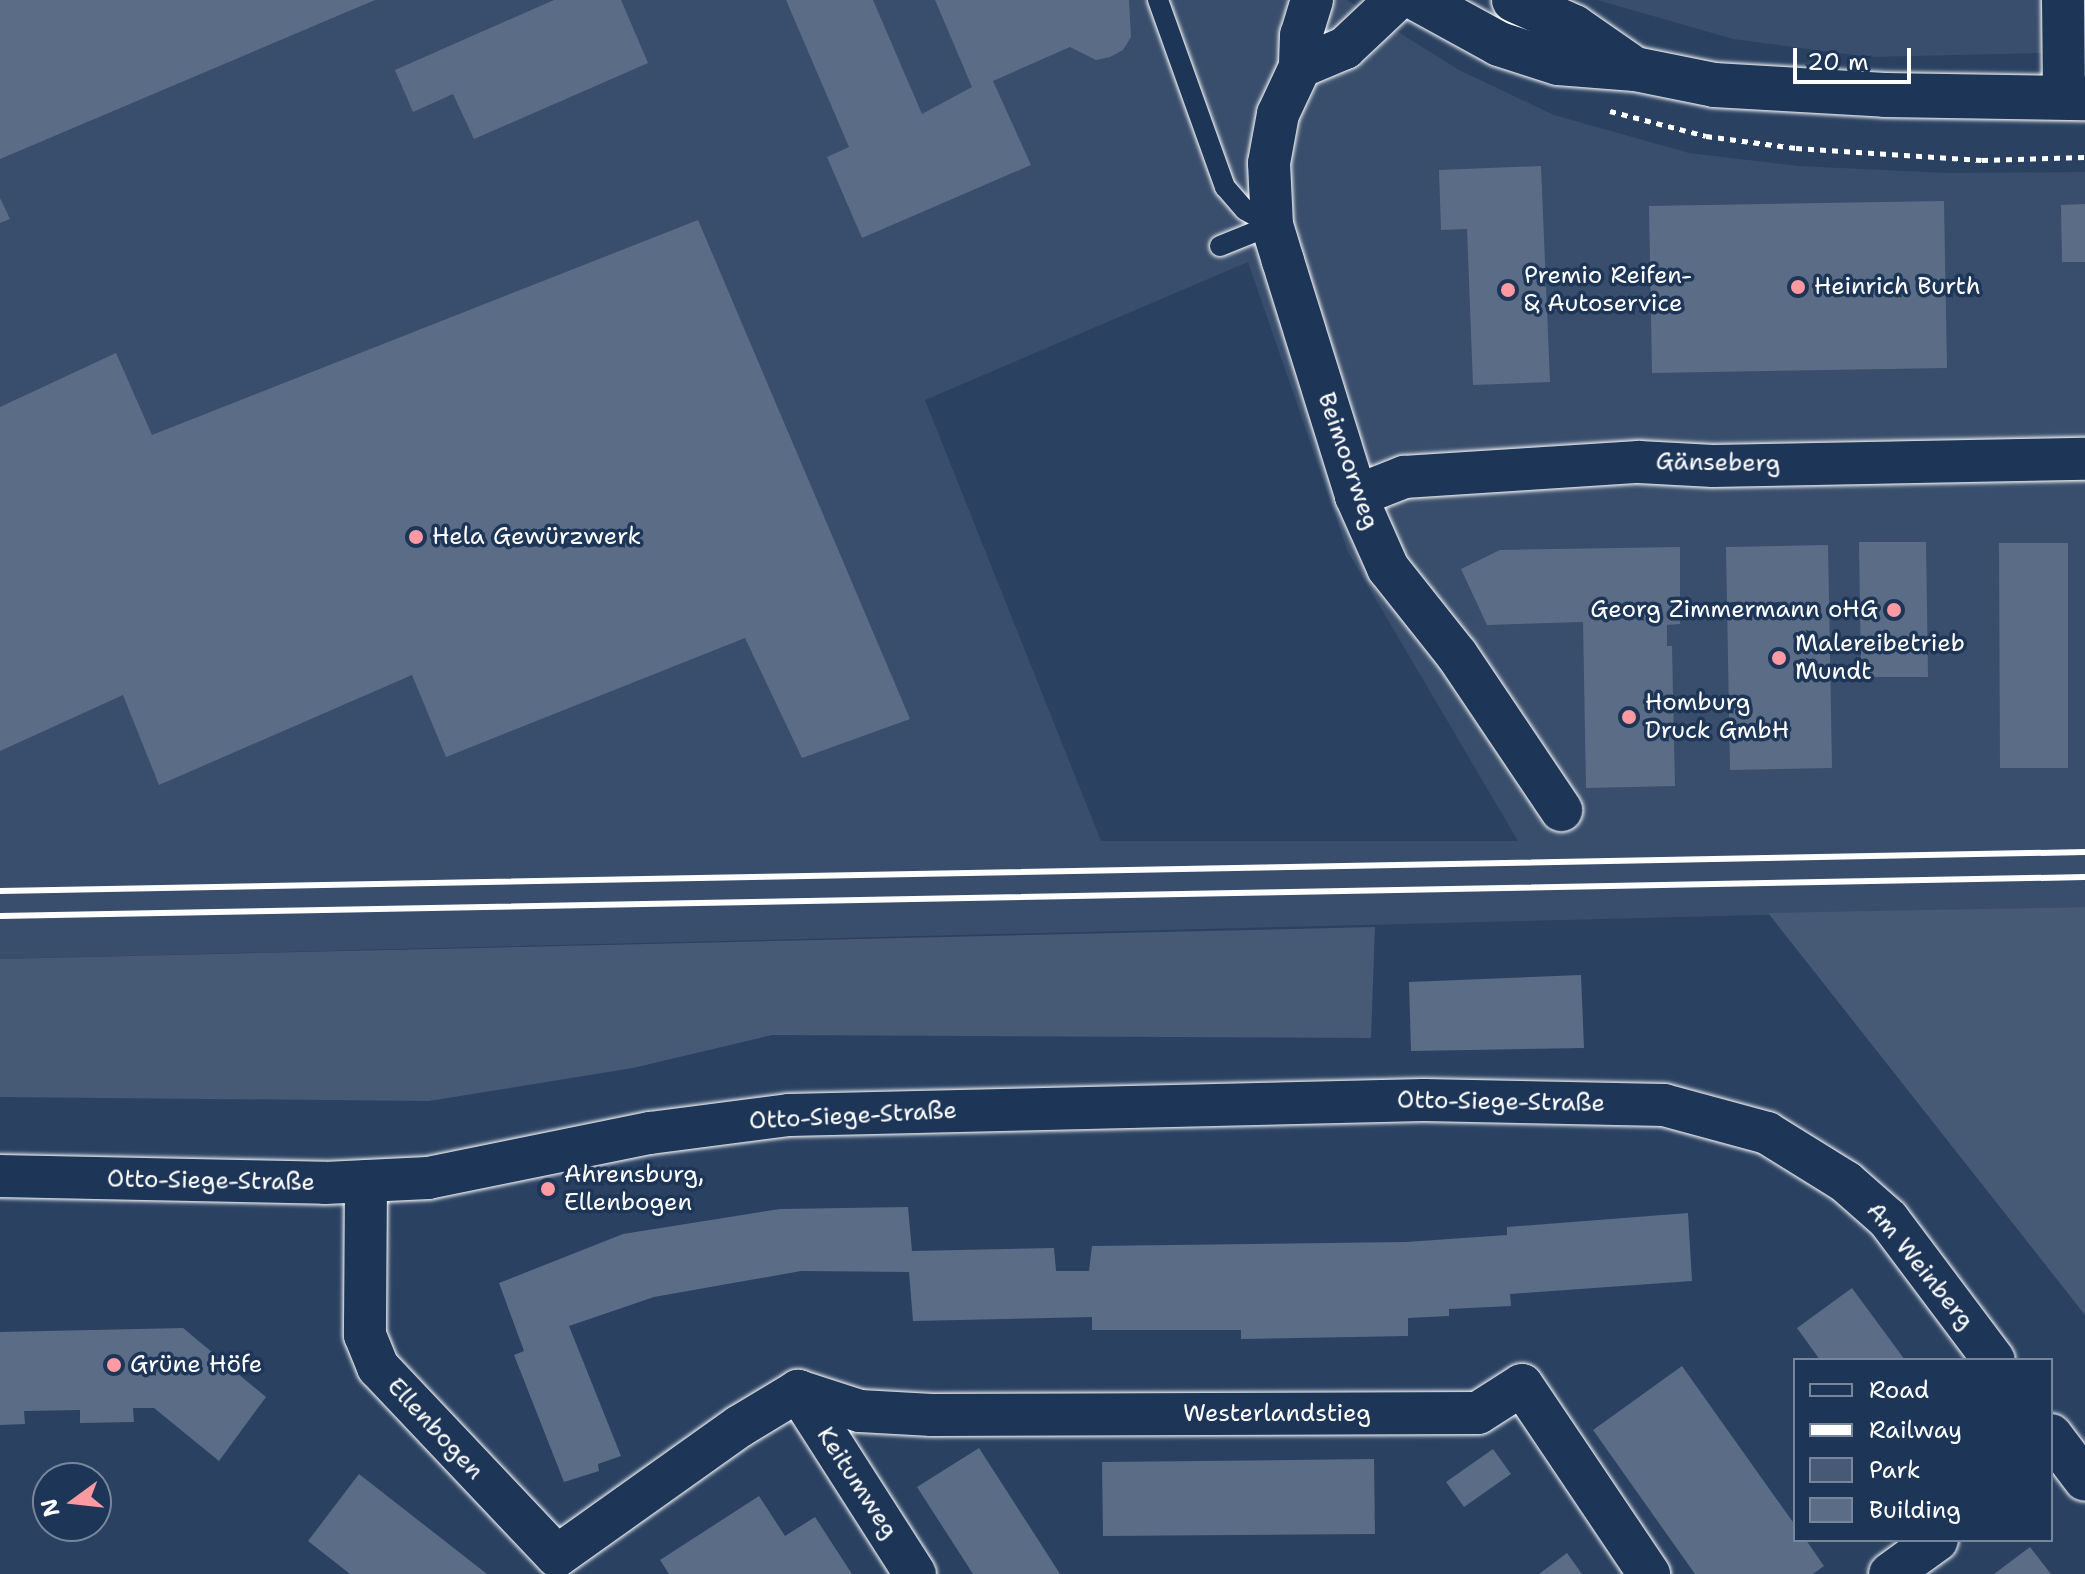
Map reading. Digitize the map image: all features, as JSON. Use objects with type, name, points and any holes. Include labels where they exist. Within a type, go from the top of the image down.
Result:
[{"type":"main road","points":[[1419,0],[1499,44],[1558,63],[1635,69],[1714,85],[1885,95],[2075,98]]},
{"type":"main road","points":[[1514,0],[1574,27],[1635,69]]},
{"type":"street","name":"Beimoorweg","points":[[1312,0],[1301,35],[1300,67],[1278,114],[1271,142],[1272,225],[1356,496],[1388,568],[1457,655],[1561,810]]},
{"type":"street","points":[[1300,67],[1345,48],[1396,0]]},
{"type":"street","points":[[2063,0],[2075,98]]},
{"type":"street","name":"Gänseberg","points":[[1356,496],[1404,477],[1639,462],[1713,466],[2085,459]]},
{"type":"street","name":"Otto-Siege-Straße","points":[[0,1176],[366,1181],[428,1178],[650,1133],[789,1115],[1424,1100],[1664,1105]]},
{"type":"street","name":"Am Weinberg","points":[[1664,1105],[1767,1133],[1846,1182],[1888,1219],[1992,1358]]},
{"type":"street","name":"Ellenbogen","points":[[366,1181],[365,1335],[378,1367],[551,1565],[798,1391]]},
{"type":"street","name":"Westerlandstieg","points":[[798,1391],[860,1411],[932,1415],[1478,1413],[1522,1385],[1649,1574]]},
{"type":"street","name":"Keitumweg","points":[[798,1391],[915,1574]]},
{"type":"street","points":[[1890,1574],[1934,1542]]},
{"type":"lane","points":[[1158,0],[1225,187],[1245,210],[1272,225]]},
{"type":"lane","points":[[1220,246],[1272,225]]},
{"type":"shaded area","points":[[0,0],[1347,0],[1459,70],[1554,115],[1689,153],[1798,166],[1948,173],[2085,172],[2085,907],[0,959]],"holes":[[[1248,262],[1348,552],[1518,841],[1101,841],[925,400]]]},
{"type":"shaded area","points":[[1597,0],[2085,0],[2085,52],[1869,57],[1733,39]]},
{"type":"green space","points":[[2085,907],[2085,1315],[1768,913]]},
{"type":"green space","points":[[1375,927],[1371,1038],[772,1035],[633,1068],[429,1101],[0,1097],[0,959]]},
{"type":"building","points":[[0,0],[375,0],[0,159]]},
{"type":"building","points":[[554,0],[621,0],[648,63],[474,139],[453,94],[413,112],[395,70]]},
{"type":"building","points":[[786,0],[873,0],[922,114],[972,87],[935,0],[1129,0],[1131,37],[1123,50],[1110,57],[1096,60],[1070,47],[993,81],[1031,165],[862,238],[827,157],[849,147]]},
{"type":"building","name":"Premio Reifen- & Autoservice","points":[[1541,166],[1550,382],[1473,385],[1467,229],[1441,230],[1439,170]]},
{"type":"building","points":[[0,198],[10,219],[0,223]]},
{"type":"building","name":"Heinrich Burth","points":[[1944,201],[1947,368],[1652,373],[1649,206]]},
{"type":"building","points":[[2085,204],[2085,262],[2062,262],[2061,205]]},
{"type":"building","name":"Hela Gewürzwerk","points":[[698,220],[910,719],[802,758],[745,638],[446,757],[412,675],[159,785],[123,695],[0,751],[0,407],[116,353],[152,435]]},
{"type":"building","name":"Georg Zimmermann oHG","points":[[1859,542],[1926,542],[1928,677],[1861,677]]},
{"type":"building","points":[[1999,543],[2068,543],[2068,768],[2000,768]]},
{"type":"building","name":"Malereibetrieb Mundt","points":[[1828,545],[1832,768],[1730,770],[1726,547]]},
{"type":"building","points":[[1680,547],[1680,624],[1667,625],[1667,646],[1672,646],[1675,786],[1586,788],[1583,622],[1487,625],[1461,569],[1500,550]]},
{"type":"building","points":[[1581,975],[1584,1048],[1411,1051],[1409,982]]},
{"type":"building","points":[[908,1207],[912,1251],[1054,1248],[1056,1271],[1089,1271],[1092,1246],[1406,1242],[1507,1235],[1507,1227],[1688,1213],[1692,1281],[1510,1294],[1511,1306],[1449,1309],[1449,1316],[1408,1318],[1408,1336],[1241,1339],[1241,1330],[1092,1330],[1092,1317],[913,1321],[909,1272],[801,1271],[654,1297],[569,1326],[621,1456],[598,1464],[599,1471],[564,1482],[514,1355],[524,1351],[499,1283],[623,1234],[780,1209]]},
{"type":"building","points":[[1852,1288],[1904,1358],[1819,1358],[1797,1328]]},
{"type":"building","name":"Grüne Höfe","points":[[183,1328],[266,1397],[219,1461],[154,1408],[133,1408],[134,1422],[80,1423],[80,1410],[24,1411],[25,1424],[0,1425],[0,1332]]},
{"type":"building","points":[[1682,1366],[1793,1522],[1793,1542],[1807,1542],[1824,1566],[1813,1574],[1695,1574],[1593,1430]]},
{"type":"building","points":[[979,1448],[1060,1574],[973,1574],[917,1487]]},
{"type":"building","points":[[1493,1449],[1511,1474],[1464,1507],[1446,1482]]},
{"type":"building","points":[[1374,1459],[1375,1534],[1103,1536],[1102,1462]]},
{"type":"building","points":[[359,1474],[487,1574],[350,1574],[308,1541]]},
{"type":"building","points":[[759,1496],[785,1536],[815,1517],[852,1574],[669,1574],[660,1560]]},
{"type":"building","points":[[2030,1547],[2051,1574],[1994,1574]]},
{"type":"building","points":[[1567,1553],[1582,1574],[1539,1574]]},
{"type":"railway","points":[[0,891],[2085,852]]},
{"type":"railway","points":[[0,916],[2085,877]]},
{"type":"place","name":"Heinrich Burth","points":[[1798,287]]},
{"type":"place","name":"Premio Reifen- & Autoservice","points":[[1508,290]]},
{"type":"place","name":"Hela Gewürzwerk","points":[[416,537]]},
{"type":"place","name":"Georg Zimmermann oHG","points":[[1894,610]]},
{"type":"place","name":"Malereibetrieb Mundt","points":[[1779,658]]},
{"type":"place","name":"Homburg Druck GmbH","points":[[1629,717]]},
{"type":"place","name":"Ahrensburg, Ellenbogen","points":[[548,1189]]},
{"type":"place","name":"Grüne Höfe","points":[[114,1365]]}]
